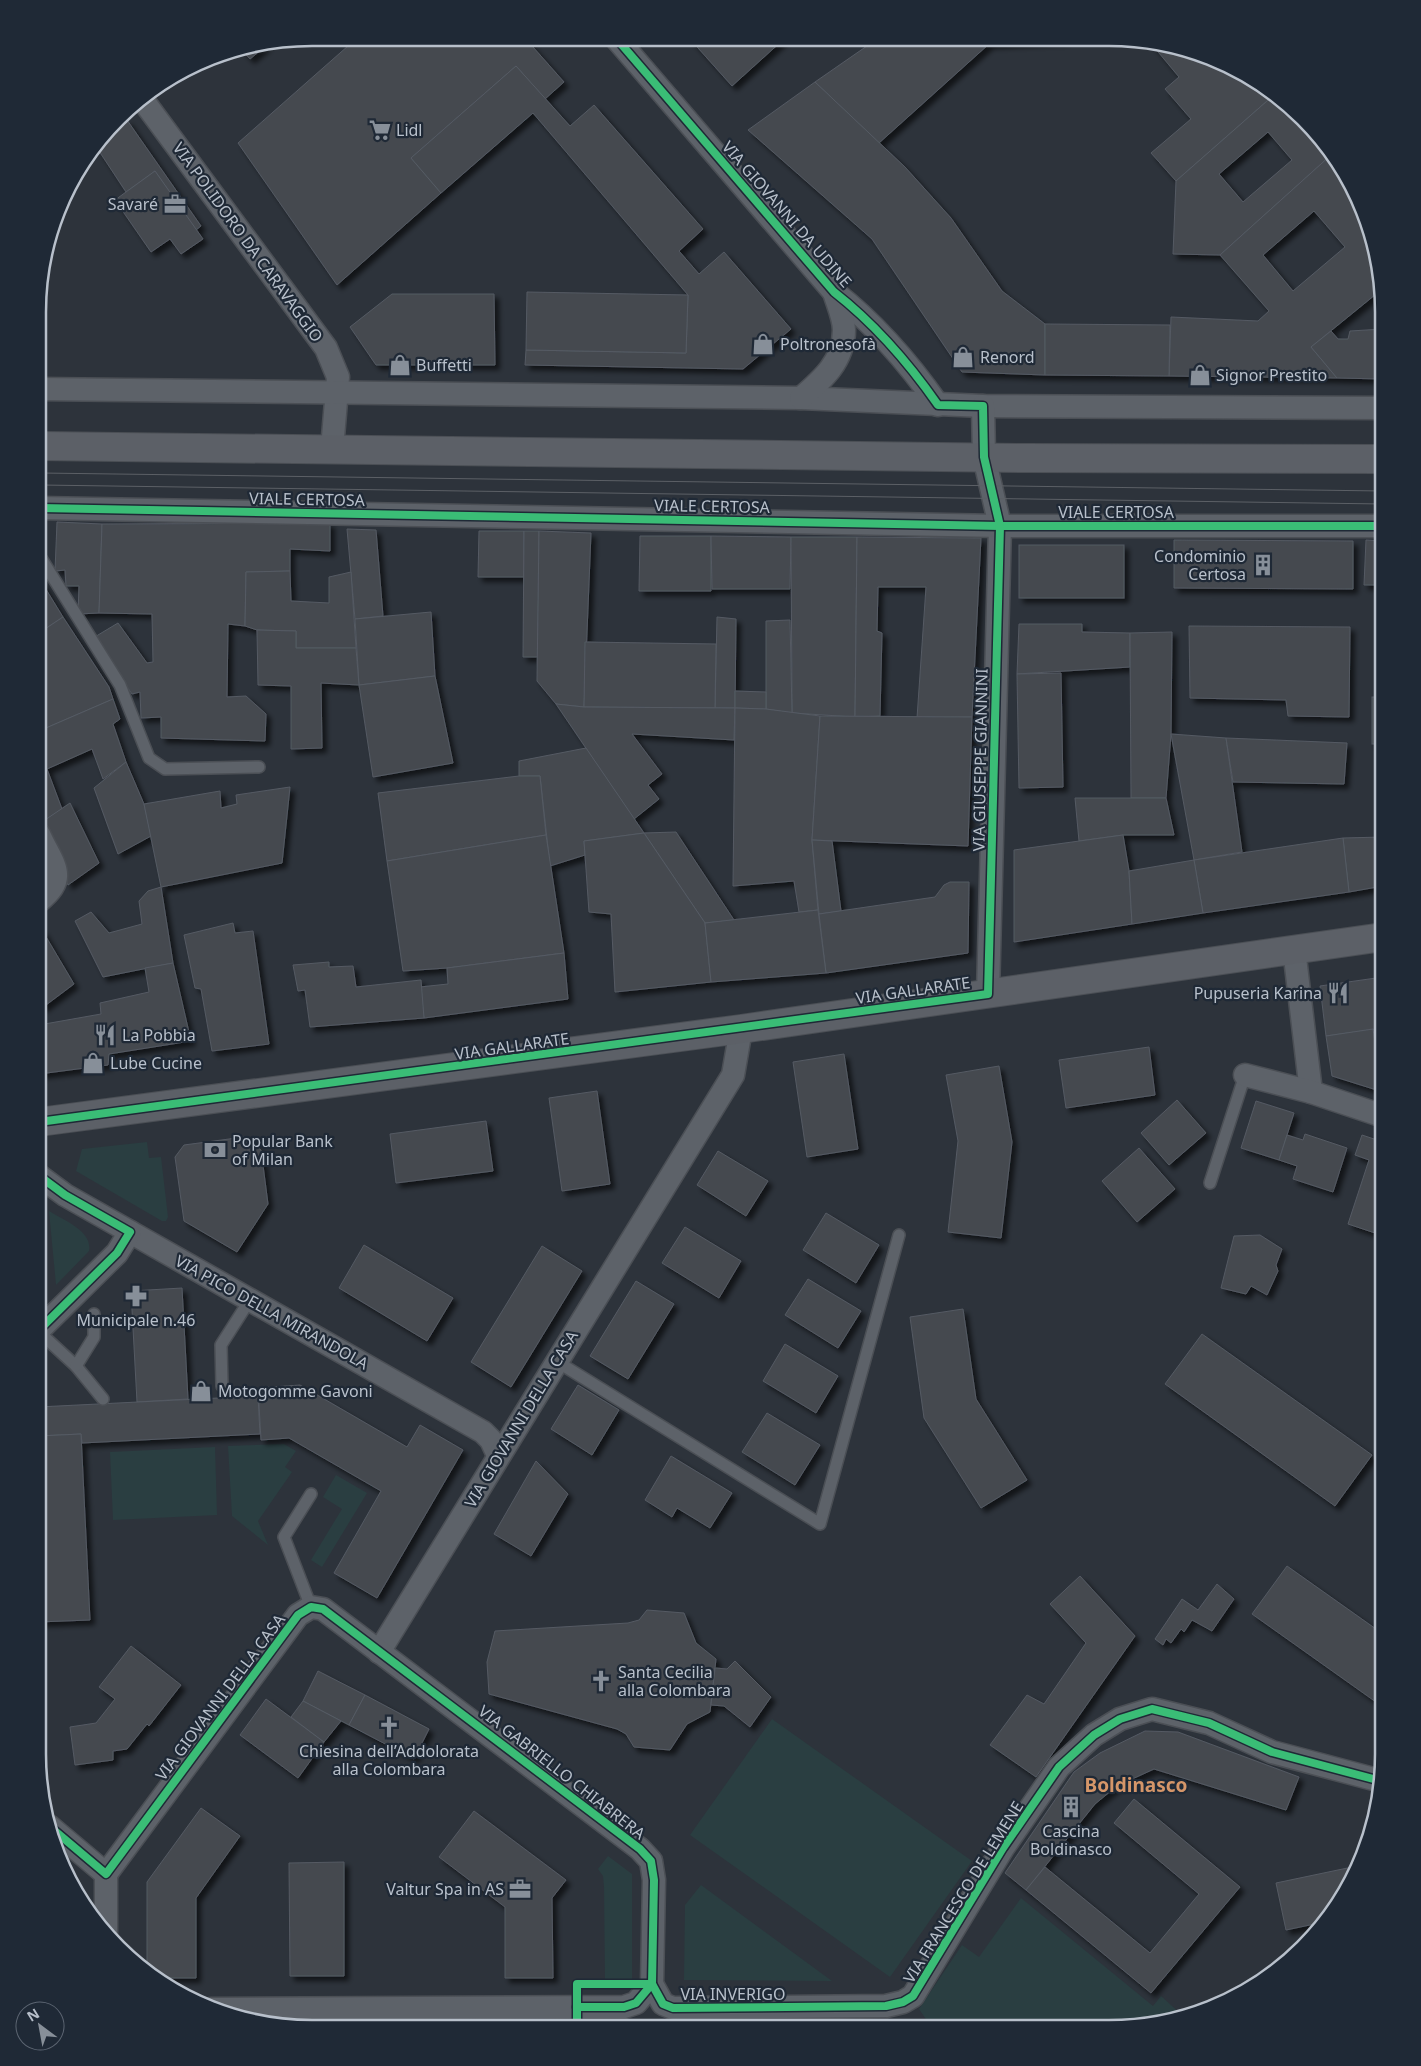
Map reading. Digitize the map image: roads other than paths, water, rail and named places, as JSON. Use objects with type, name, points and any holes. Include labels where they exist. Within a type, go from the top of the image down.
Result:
[{"type":"street","name":"VIA GIOVANNI DA UDINE","points":[[623,46],[834,292],[866,316],[917,376],[938,405]]},
{"type":"street","name":"VIA POLIDORO DA CARAVAGGIO","points":[[146,104],[326,348],[338,377],[338,392]]},
{"type":"street","name":"VIA GIOVANNI DA UDINE","points":[[801,398],[828,375],[840,352],[844,330],[834,292]]},
{"type":"street","points":[[46,390],[801,398],[982,406],[1375,408]]},
{"type":"street","points":[[332,449],[338,392]]},
{"type":"street","name":"VIA GIUSEPPE GIANNINI","points":[[982,406],[984,457],[1000,526],[988,994]]},
{"type":"street","points":[[46,446],[984,457],[1375,459]]},
{"type":"street","name":"VIALE CERTOSA","points":[[46,508],[1000,526],[1375,526]]},
{"type":"street","points":[[46,849],[58,876],[55,886],[46,895]]},
{"type":"street","name":"VIA GALLARATE","points":[[46,1121],[741,1028],[1375,938]]},
{"type":"street","points":[[1294,949],[1311,1092]]},
{"type":"street","name":"VIA GIOVANNI DELLA CASA","points":[[379,1652],[498,1455],[733,1075],[741,1028]]},
{"type":"street","points":[[1245,1075],[1311,1092],[1375,1113]]},
{"type":"street","name":"VIA PICO DELLA MIRANDOLA","points":[[46,1181],[65,1195],[251,1298],[483,1432],[491,1440],[498,1455]]},
{"type":"street","points":[[46,1323],[117,1253],[130,1232]]},
{"type":"street","points":[[311,1607],[323,1609],[379,1652]]},
{"type":"street","name":"VIA GIOVANNI DELLA CASA","points":[[106,1874],[298,1615],[311,1607]]},
{"type":"street","name":"VIA GABRIELLO CHIABRERA","points":[[379,1652],[640,1849],[651,1861],[654,1880],[652,1984]]},
{"type":"street","name":"VIA FRANCESCO DE LEMENE","points":[[851,2008],[886,2006],[903,2002],[914,1996],[1002,1848],[1059,1767],[1094,1735],[1120,1719],[1152,1709],[1208,1723],[1272,1752],[1373,1779]]},
{"type":"street","points":[[58,1834],[106,1874],[106,1922]]},
{"type":"street","points":[[236,2009],[624,2007],[636,2003],[652,1984]]},
{"type":"street","name":"VIA INVERIGO","points":[[652,1984],[663,2004],[672,2008],[851,2008]]},
{"type":"lane","points":[[46,565],[120,686],[149,758],[165,769],[260,767]]},
{"type":"lane","points":[[1210,1183],[1245,1075]]},
{"type":"lane","points":[[556,1361],[820,1524],[899,1235]]},
{"type":"lane","points":[[222,1386],[221,1345],[251,1298]]},
{"type":"lane","points":[[76,1366],[94,1337],[94,1314]]},
{"type":"lane","points":[[46,1338],[76,1366],[103,1399]]},
{"type":"lane","points":[[311,1494],[284,1536],[311,1607]]},
{"type":"tram line","points":[[46,473],[1375,491]]},
{"type":"tram line","points":[[46,485],[1375,504]]},
{"type":"place","name":"Lidl","points":[[380,130]]},
{"type":"place","name":"Savaré","points":[[175,204]]},
{"type":"place","name":"Poltronesofà","points":[[763,344]]},
{"type":"place","name":"Renord","points":[[963,357]]},
{"type":"place","name":"Buffetti","points":[[400,365]]},
{"type":"place","name":"Signor Prestito","points":[[1200,375]]},
{"type":"place","name":"Condominio Certosa","points":[[1263,565]]},
{"type":"place","name":"Pupuseria Karina","points":[[1338,993]]},
{"type":"place","name":"La Pobbia","points":[[105,1035]]},
{"type":"place","name":"Lube Cucine","points":[[93,1063]]},
{"type":"place","name":"Popular Bank of Milan","points":[[215,1150]]},
{"type":"place","name":"Municipale n.46","points":[[136,1296]]},
{"type":"place","name":"Motogomme Gavoni","points":[[201,1391]]},
{"type":"place","name":"Santa Cecilia alla Colombara","points":[[601,1681]]},
{"type":"place","name":"Chiesina dell’Addolorata alla Colombara","points":[[389,1727]]},
{"type":"place","name":"Cascina Boldinasco","points":[[1071,1807]]},
{"type":"place","name":"Valtur Spa in AS","points":[[520,1889]]},
{"type":"district","name":"Boldinasco","points":[[1136,1785]]}]
